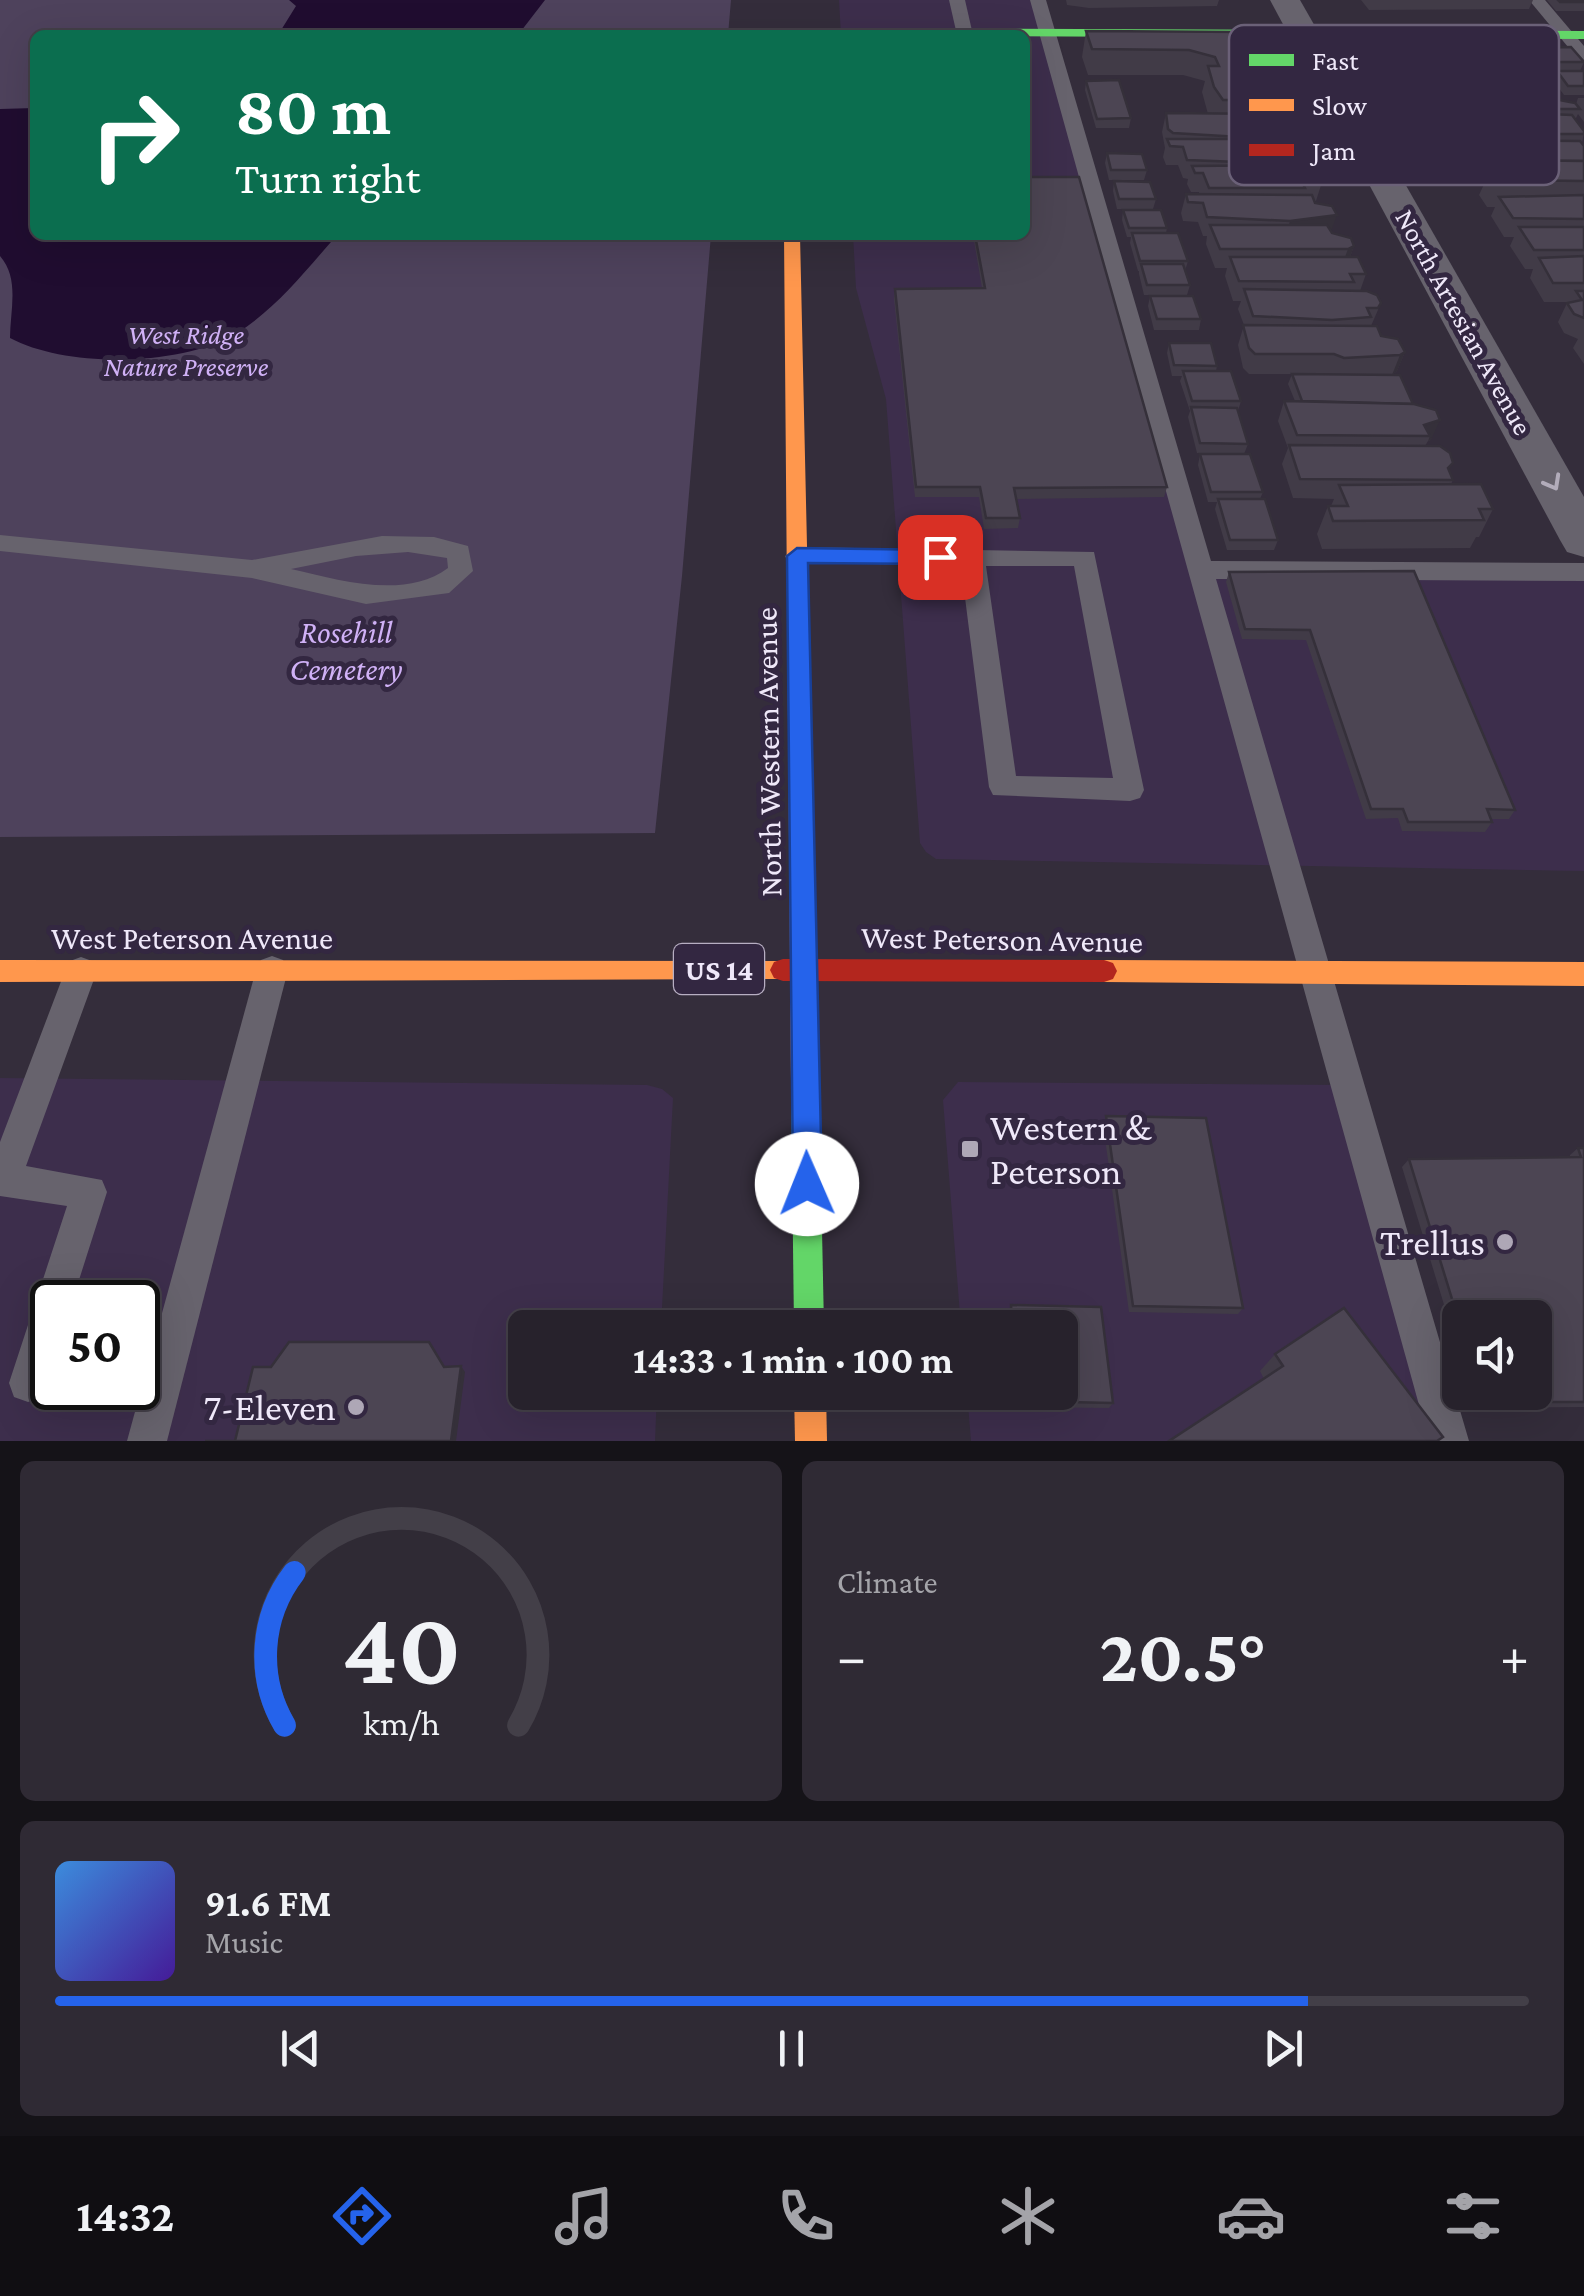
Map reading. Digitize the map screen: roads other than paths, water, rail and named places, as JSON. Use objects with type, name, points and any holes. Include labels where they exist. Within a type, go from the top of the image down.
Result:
[{"type":"main road","points":[[789,26],[877,30]]},
{"type":"main road","points":[[1030,33],[1229,34]]},
{"type":"main road","name":"North Western Avenue","points":[[792,240],[809,1310]]},
{"type":"main road","name":"West Peterson Avenue","points":[[0,972],[804,970],[1584,974]]},
{"type":"main road","points":[[810,1410],[811,1441]]},
{"type":"street","name":"North Artesian Avenue","points":[[1285,0],[1299,25]]},
{"type":"street","name":"North Artesian Avenue","points":[[1387,185],[1584,540]]},
{"type":"lane","points":[[957,0],[964,30]]},
{"type":"lane","points":[[1038,0],[1449,1441]]},
{"type":"lane","points":[[1537,0],[1575,35],[1584,56]]},
{"type":"lane","points":[[0,543],[252,569],[366,595],[440,587],[460,571],[459,552],[428,542],[384,543],[252,569]]},
{"type":"lane","points":[[797,556],[972,557],[1084,558],[1130,790],[1003,787],[972,557]]},
{"type":"lane","points":[[1200,570],[1584,572]]},
{"type":"lane","points":[[147,1441],[272,970]]},
{"type":"lane","points":[[61,1280],[89,1192],[2,1180],[81,972]]},
{"type":"lane","points":[[28,1384],[30,1378]]},
{"type":"place","name":"Western & Peterson","points":[[970,1149]]},
{"type":"place","name":"Trellus","points":[[1505,1242]]},
{"type":"place","name":"7-Eleven","points":[[356,1407]]},
{"type":"park label","name":"West Ridge Nature Preserve","points":[[186,350]]},
{"type":"park label","name":"Rosehill Cemetery","points":[[346,650]]}]
